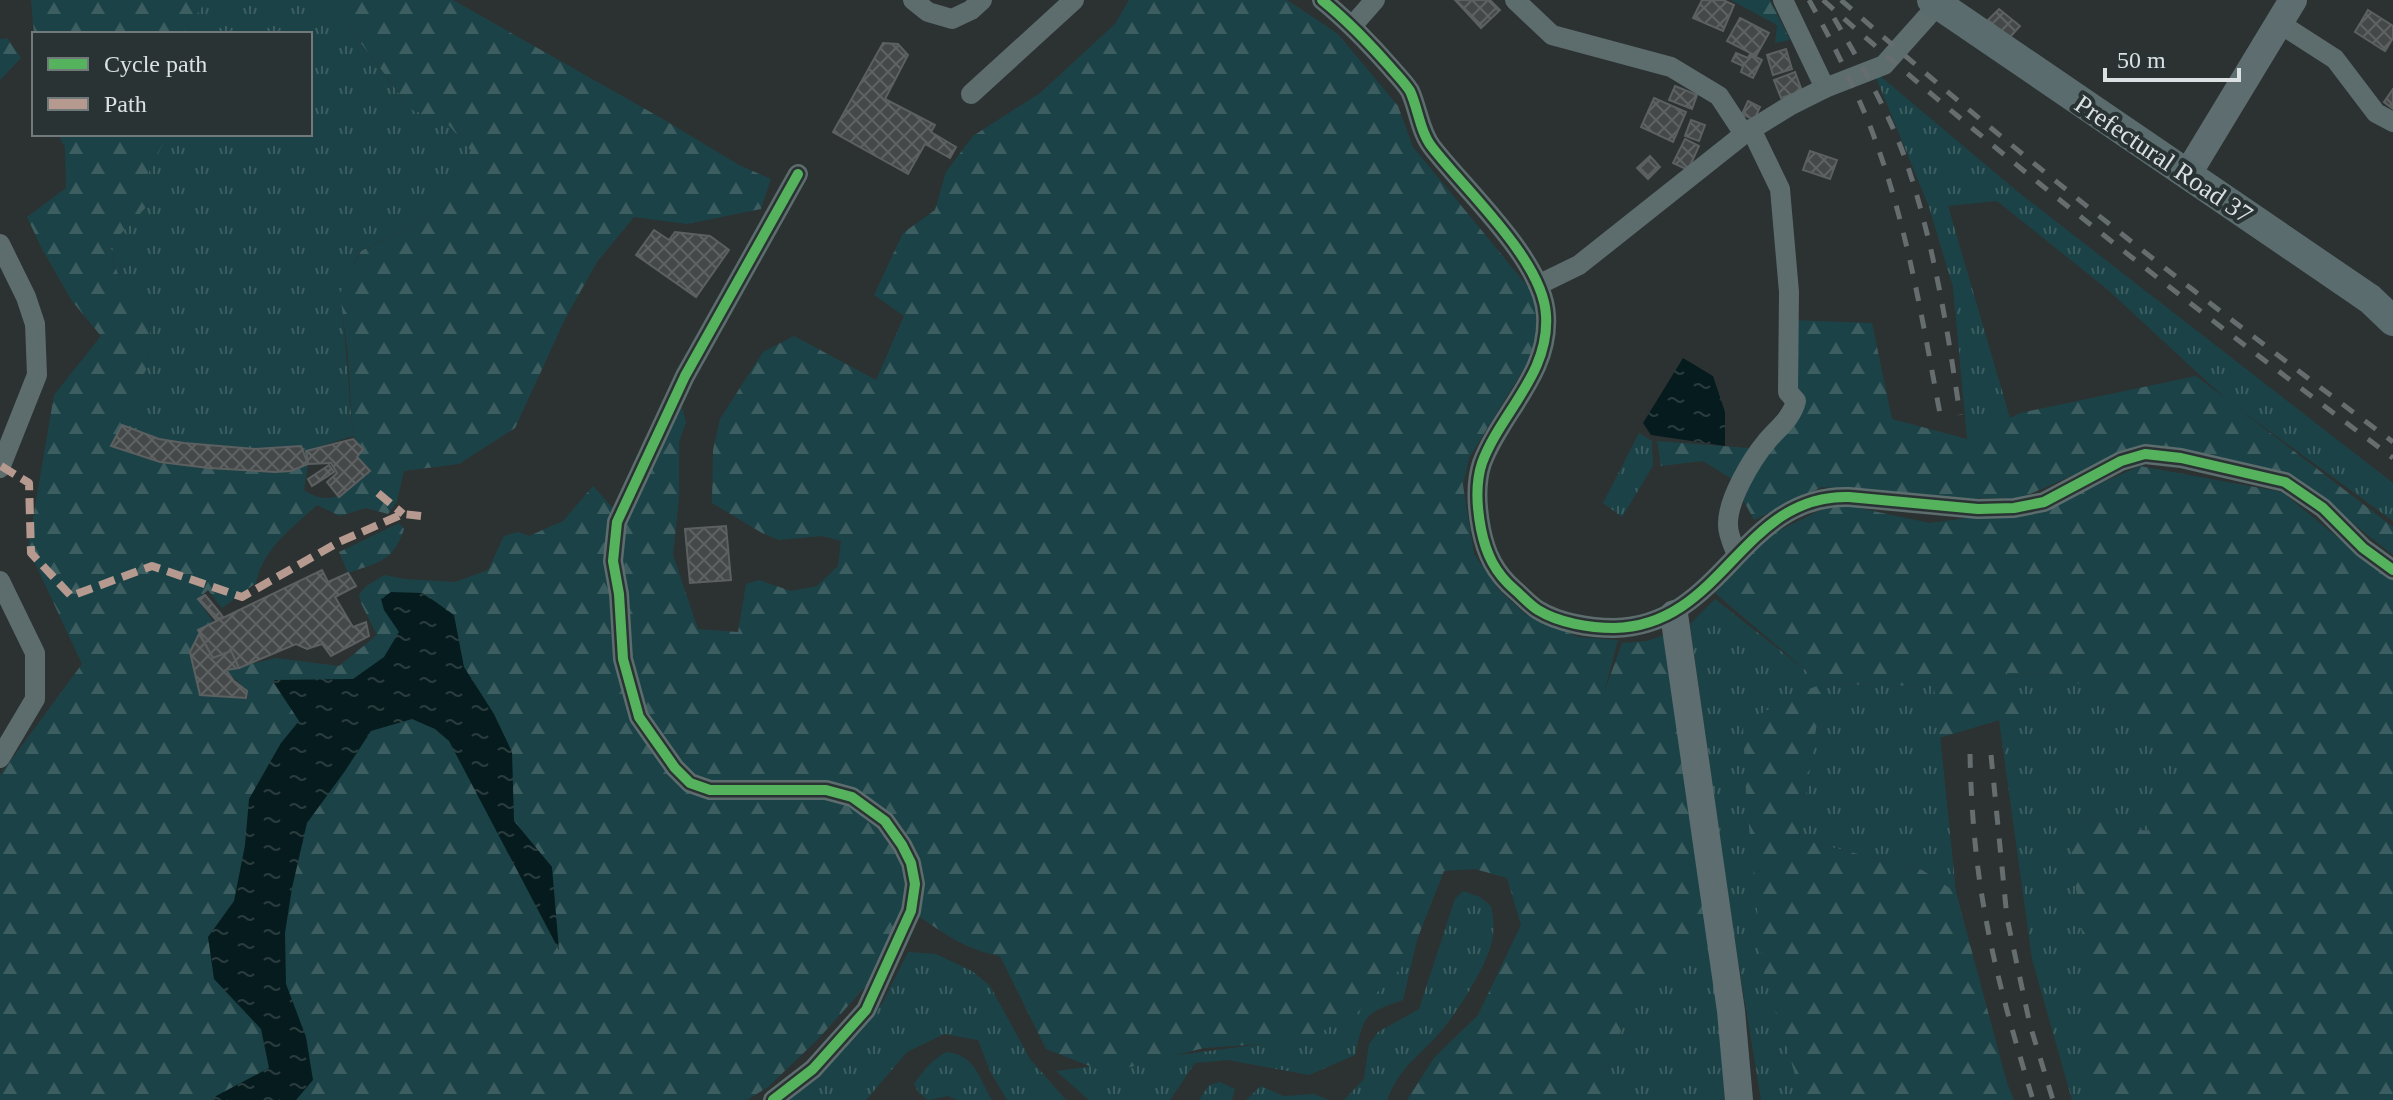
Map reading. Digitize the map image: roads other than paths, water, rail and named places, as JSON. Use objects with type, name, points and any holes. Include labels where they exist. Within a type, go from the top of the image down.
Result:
[{"type":"main road","name":"Prefectural Road 37","points":[[1938,1],[2370,299],[2393,321]]},
{"type":"street","points":[[913,0],[928,12],[952,19],[971,10],[982,0]]},
{"type":"street","points":[[971,94],[1074,0]]},
{"type":"street","points":[[1322,0],[1353,25],[1409,88],[1429,144],[1513,243],[1538,285],[1546,317],[1542,351],[1534,374],[1482,464],[1477,495],[1486,553],[1508,584],[1539,611],[1579,625],[1616,628],[1648,622],[1674,614],[1706,590],[1762,530],[1795,509],[1833,497],[1978,509],[2014,508],[2044,502],[2121,461],[2145,454],[2181,458],[2285,482],[2323,508],[2363,548],[2393,570]]},
{"type":"street","points":[[1353,25],[1375,0]]},
{"type":"street","points":[[1515,0],[1552,35],[1671,67],[1719,96],[1748,132],[1780,189],[1789,292],[1788,392],[1796,401],[1793,412],[1765,444],[1740,484],[1728,521],[1729,535],[1737,555]]},
{"type":"street","points":[[1783,0],[1825,88]]},
{"type":"street","points":[[1538,285],[1579,265],[1748,132],[1825,88],[1884,65],[1938,1]]},
{"type":"street","points":[[2187,175],[2286,11],[2335,59],[2376,113],[2393,122]]},
{"type":"street","points":[[773,1100],[813,1069],[866,1010],[911,911],[915,884],[911,863],[885,821],[852,797],[826,790],[710,790],[690,783],[675,768],[639,717],[623,659],[619,594],[613,561],[617,522],[685,376],[798,174]]},
{"type":"street","points":[[0,244],[26,297],[35,324],[37,375],[0,468]]},
{"type":"street","points":[[0,581],[35,653],[35,699],[0,758]]},
{"type":"street","points":[[1674,614],[1729,997],[1739,1100]]},
{"type":"water","points":[[1683,358],[1713,376],[1725,412],[1725,446],[1651,435],[1643,423]]},
{"type":"water","points":[[391,592],[423,593],[454,615],[464,667],[494,714],[512,752],[514,821],[552,867],[559,950],[449,741],[435,729],[412,719],[371,731],[307,823],[292,888],[285,933],[286,984],[306,1037],[313,1080],[296,1100],[214,1100],[216,1096],[269,1068],[261,1029],[214,979],[208,937],[234,901],[245,845],[249,799],[281,743],[299,721],[272,680],[353,679],[384,657],[399,632],[384,610],[381,599]]},
{"type":"railway","points":[[1809,0],[1868,121],[1893,194],[1912,268],[1941,419]]},
{"type":"railway","points":[[1823,0],[1961,119],[2103,235],[2393,458]]},
{"type":"railway","points":[[1841,0],[2112,227],[2393,442]]},
{"type":"railway","points":[[1834,18],[1885,111],[1909,170],[1933,261],[1960,415]]},
{"type":"railway","points":[[1970,754],[1974,831],[1988,932],[2033,1100]]},
{"type":"railway","points":[[1991,755],[2007,918],[2030,1025],[2053,1100]]}]
